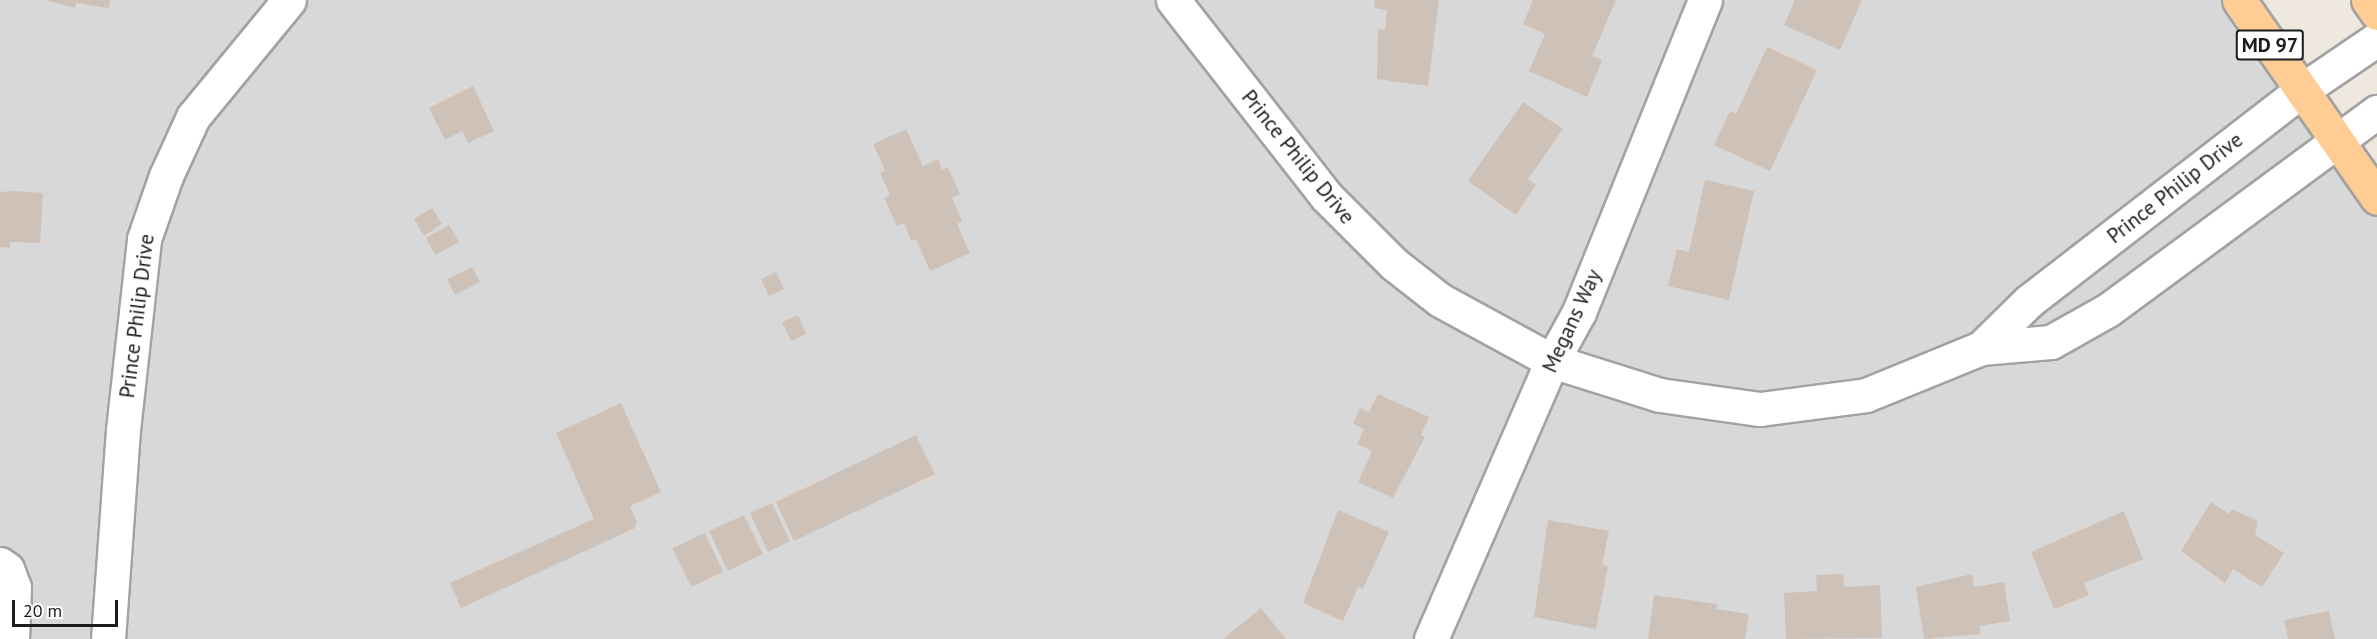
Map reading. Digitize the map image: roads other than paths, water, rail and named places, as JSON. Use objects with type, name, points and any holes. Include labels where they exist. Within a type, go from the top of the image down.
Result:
[{"type":"main road","name":"MD 97","points":[[2239,0],[2377,198]]},
{"type":"main road","points":[[2368,0],[2377,13]]},
{"type":"street","name":"Prince Philip Drive","points":[[108,639],[123,430],[144,240],[166,176],[193,117],[289,0]]},
{"type":"street","name":"Prince Philip Drive","points":[[1173,0],[1326,196],[1367,239],[1440,300],[1552,361],[1660,395],[1760,409],[1866,395],[1981,348],[2052,342],[2108,310],[2271,186],[2337,143],[2377,112]]},
{"type":"street","name":"Megans Way","points":[[1431,639],[1552,361],[1579,312],[1705,0]]},
{"type":"street","name":"Prince Philip Drive","points":[[1981,348],[2029,301],[2302,90],[2377,39]]},
{"type":"street","points":[[0,564],[7,569],[14,587],[12,639]]}]
